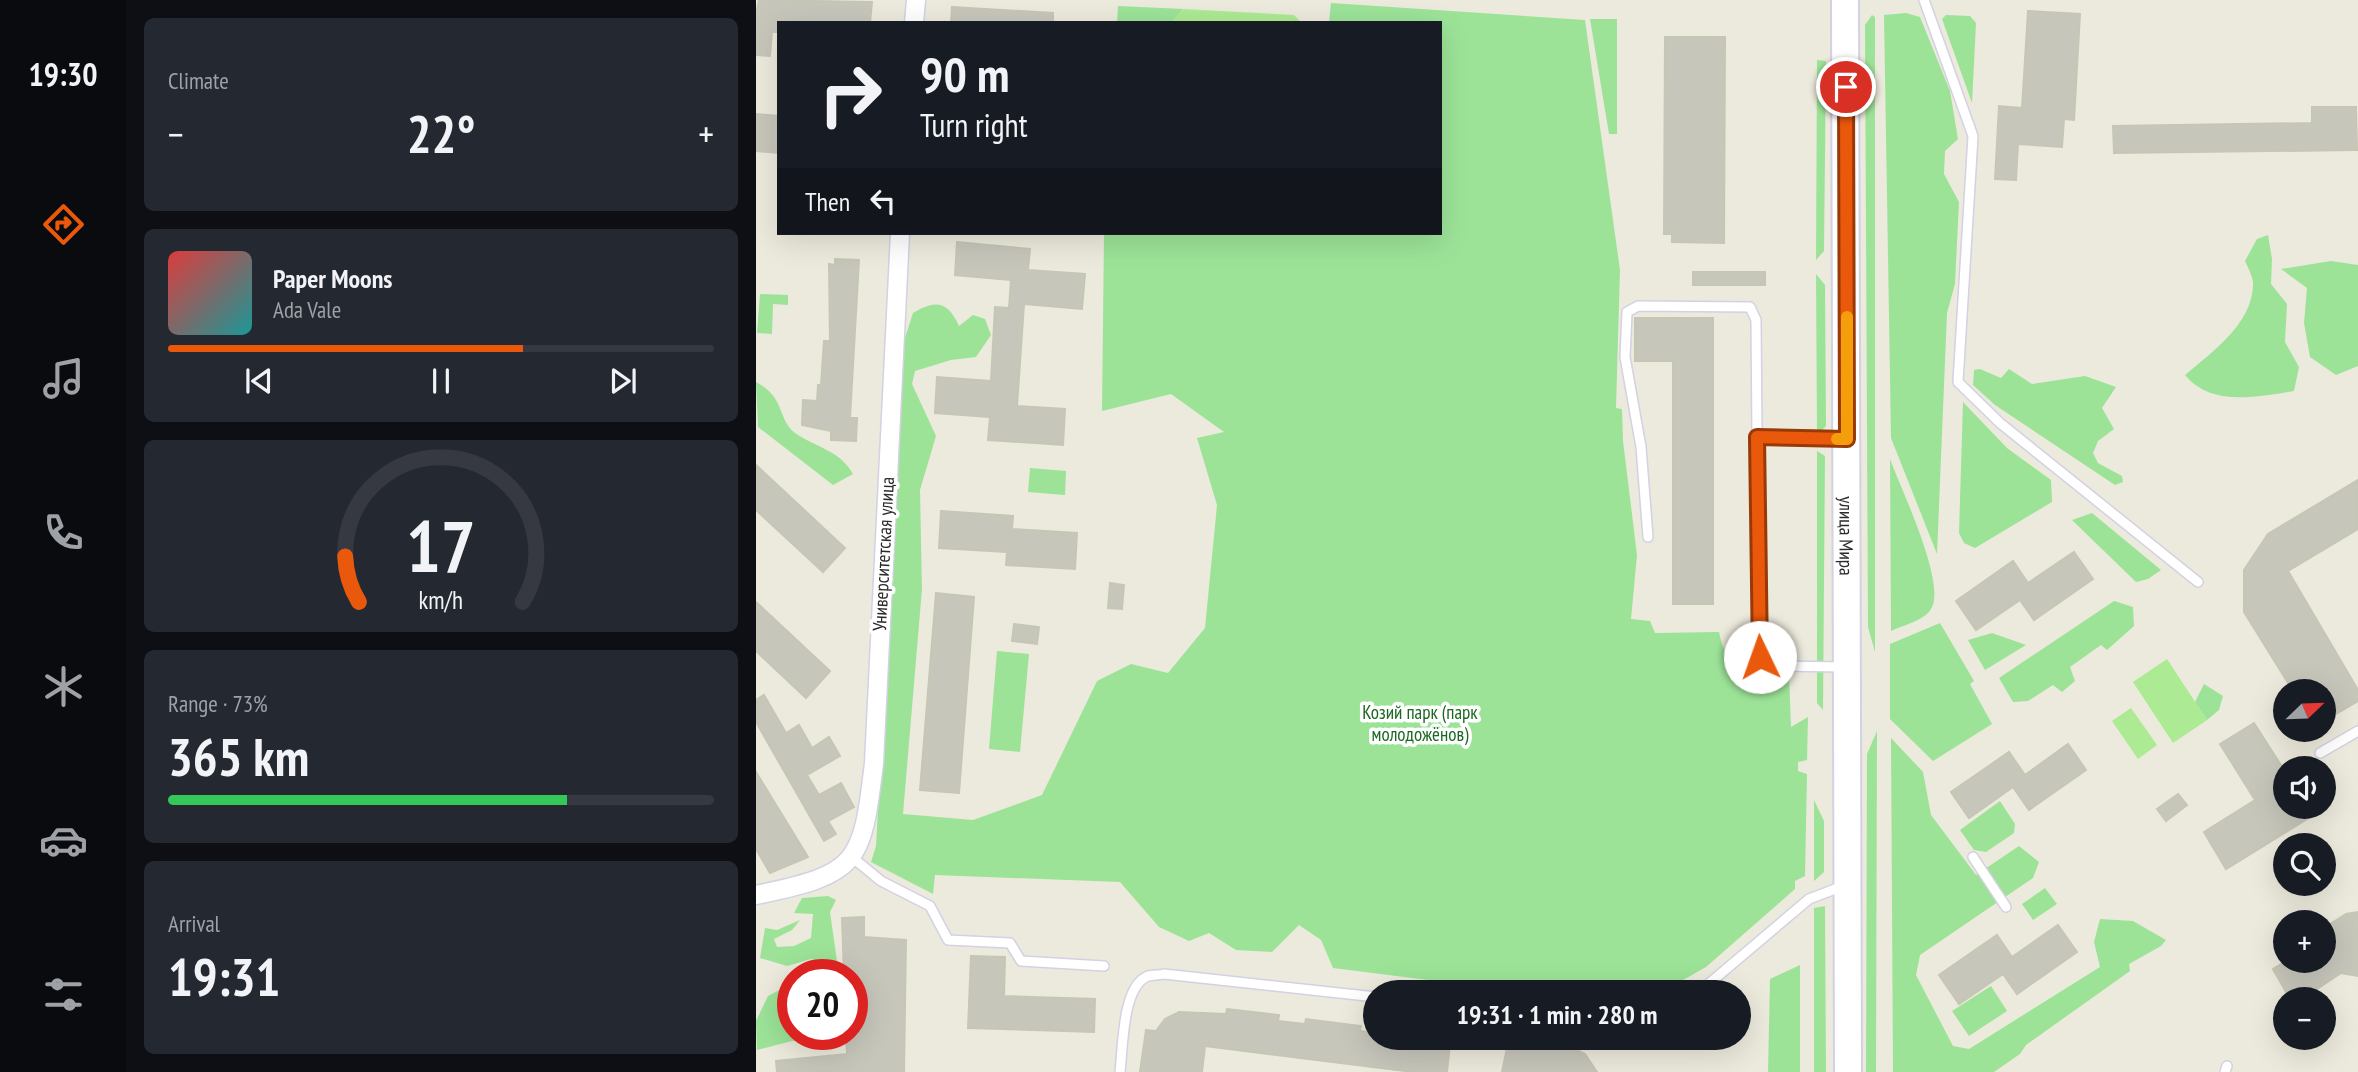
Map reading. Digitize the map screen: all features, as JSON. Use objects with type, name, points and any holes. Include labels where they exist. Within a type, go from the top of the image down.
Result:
[{"type":"main road","name":"улица Мира","points":[[1845,0],[1848,1072]]},
{"type":"street","points":[[914,21],[916,0]]},
{"type":"street","name":"Университетская улица","points":[[847,862],[867,823],[874,763],[900,235]]},
{"type":"street","points":[[756,895],[811,884],[847,862]]},
{"type":"lane","points":[[1924,0],[1973,136],[1958,382],[2000,423],[2198,582]]},
{"type":"lane","points":[[1647,537],[1641,447],[1625,357],[1627,312],[1638,306],[1750,307],[1756,320],[1760,657],[1772,666],[1848,667]]},
{"type":"lane","points":[[1757,437],[1847,439]]},
{"type":"lane","points":[[2320,753],[2358,731]]},
{"type":"lane","points":[[1973,857],[2006,907]]},
{"type":"lane","points":[[847,862],[930,906],[948,940],[1010,943],[1021,961],[1104,966]]},
{"type":"lane","points":[[1713,980],[1809,899],[1848,884]]},
{"type":"lane","points":[[1120,1072],[1129,1000],[1136,984],[1148,976],[1164,974],[1363,996]]},
{"type":"green space","name":"Козий парк (парк молодожёнов)","points":[[1331,3],[1585,20],[1620,270],[1616,408],[1622,409],[1623,441],[1637,555],[1631,619],[1650,621],[1655,633],[1719,632],[1728,657],[1735,664],[1753,671],[1789,674],[1791,727],[1808,717],[1807,760],[1798,762],[1798,771],[1807,774],[1805,876],[1795,881],[1795,889],[1706,967],[1683,980],[1428,980],[1333,968],[1321,940],[1299,925],[1272,952],[1236,950],[1209,933],[1189,941],[1159,927],[1120,882],[935,875],[933,894],[871,862],[876,846],[904,341],[913,313],[929,306],[941,305],[951,312],[959,326],[973,315],[985,319],[991,335],[976,357],[951,360],[915,371],[912,384],[936,436],[920,490],[922,589],[903,814],[973,820],[1042,795],[1097,681],[1131,664],[1168,673],[1205,628],[1217,505],[1197,438],[1224,432],[1171,394],[1102,411],[1104,235],[1442,235],[1442,21],[1329,21]]},
{"type":"green space","points":[[1118,6],[1183,9],[1173,21],[1117,21]]},
{"type":"green space","points":[[1183,9],[1294,15],[1300,21],[1173,21]]},
{"type":"green space","points":[[1906,13],[1920,17],[1950,91],[1958,139],[1945,151],[1944,174],[1959,202],[1955,284],[1947,313],[1937,554],[1891,438],[1884,15]]},
{"type":"green space","points":[[1872,15],[1875,17],[1875,652],[1868,627],[1865,25]]},
{"type":"green space","points":[[1946,15],[1970,16],[1976,23],[1972,103],[1942,19]]},
{"type":"green space","points":[[1590,19],[1617,19],[1617,134],[1609,134]]},
{"type":"green space","points":[[1817,60],[1826,61],[1824,251],[1816,260]]},
{"type":"green space","points":[[2268,235],[2272,259],[2271,284],[2287,304],[2285,342],[2299,367],[2294,391],[2251,397],[2221,396],[2208,392],[2185,375],[2218,347],[2238,325],[2251,300],[2253,283],[2245,261],[2257,239]]},
{"type":"green space","points":[[2331,261],[2358,265],[2358,366],[2336,375],[2310,357],[2304,323],[2307,288],[2281,269]]},
{"type":"green space","points":[[1816,274],[1825,285],[1826,426],[1817,435]]},
{"type":"green space","points":[[760,294],[788,295],[788,305],[773,304],[772,334],[757,333]]},
{"type":"green space","points":[[1980,369],[2001,378],[2009,369],[2032,384],[2085,376],[2116,387],[2102,408],[2114,429],[2098,441],[2093,453],[2098,463],[2122,476],[2123,482],[2115,485],[1995,405],[1973,385],[1974,370]]},
{"type":"green space","points":[[756,382],[766,388],[777,401],[789,427],[795,433],[835,455],[853,474],[833,485],[758,427]]},
{"type":"green space","points":[[1963,402],[2007,448],[2051,480],[2052,502],[1975,548],[1964,543],[1959,533]]},
{"type":"green space","points":[[1817,451],[1825,456],[1823,710],[1817,703]]},
{"type":"green space","points":[[1890,459],[1927,556],[1934,594],[1929,612],[1914,622],[1891,631]]},
{"type":"green space","points":[[1030,468],[1066,471],[1065,495],[1028,492]]},
{"type":"green space","points":[[2092,513],[2161,570],[2148,579],[2136,582],[2072,520]]},
{"type":"green space","points":[[2114,601],[2133,607],[2134,626],[2107,650],[2101,645],[2070,667],[2075,681],[2062,692],[2053,685],[2028,701],[2013,702],[1999,678]]},
{"type":"green space","points":[[1940,623],[1974,681],[1970,684],[1992,724],[1933,761],[1890,719],[1890,644]]},
{"type":"green space","points":[[1992,633],[2026,645],[1985,670],[1968,640]]},
{"type":"green space","points":[[997,651],[1029,654],[1020,752],[989,749]]},
{"type":"green space","points":[[2167,659],[2207,720],[2173,743],[2133,682]]},
{"type":"green space","points":[[2204,684],[2223,696],[2219,710],[2207,720],[2195,702]]},
{"type":"green space","points":[[2131,708],[2157,745],[2138,759],[2112,721]]},
{"type":"green space","points":[[1877,731],[1876,1072],[1866,1072],[1867,754]]},
{"type":"green space","points":[[1891,738],[1923,772],[1931,815],[1976,875],[2019,846],[2039,862],[2033,878],[1920,955],[1916,975],[1953,1046],[1969,1049],[2100,967],[2094,942],[2100,919],[2133,921],[2166,940],[2161,946],[2129,964],[2130,971],[2026,1045],[2020,1054],[1994,1072],[1893,1072]]},
{"type":"green space","points":[[1814,800],[1824,821],[1824,872],[1814,881]]},
{"type":"green space","points":[[2000,801],[2015,824],[2014,833],[1986,852],[1974,850],[1960,830]]},
{"type":"green space","points":[[2045,888],[2057,904],[2033,920],[2022,904]]},
{"type":"green space","points":[[828,896],[836,900],[830,912],[837,959],[777,959],[777,963],[760,958],[765,928],[777,930],[800,920],[792,930],[774,939],[777,947],[794,946],[811,938],[813,914],[794,913],[802,898]]},
{"type":"green space","points":[[1825,906],[1826,1072],[1814,1072],[1814,908]]},
{"type":"green space","points":[[1800,965],[1800,1072],[1768,1072],[1770,979]]},
{"type":"green space","points":[[1991,986],[2007,1011],[1969,1036],[1952,1011]]},
{"type":"green space","points":[[777,991],[777,1045],[757,1050],[756,1021],[768,996]]},
{"type":"building","points":[[759,0],[872,2],[870,21],[777,21],[777,32],[772,32],[770,56],[756,55],[756,14]]},
{"type":"building","points":[[952,7],[1053,13],[1053,21],[951,21]]},
{"type":"building","points":[[2028,11],[2080,14],[2074,120],[2064,119],[2062,147],[2018,144],[2016,180],[1995,179],[1999,106],[2022,108]]},
{"type":"building","points":[[1665,37],[1725,37],[1724,243],[1672,242],[1672,234],[1664,234]]},
{"type":"building","points":[[2312,107],[2356,107],[2357,150],[2114,153],[2113,126],[2312,123]]},
{"type":"building","points":[[756,114],[777,116],[777,153],[756,151]]},
{"type":"building","points":[[957,242],[1030,249],[1028,270],[1085,274],[1082,309],[1024,304],[1017,406],[1065,409],[1063,445],[988,440],[990,417],[935,413],[937,377],[991,381],[995,307],[1009,308],[1011,280],[955,275]]},
{"type":"building","points":[[835,259],[859,260],[850,418],[857,418],[856,441],[831,440],[831,431],[802,425],[803,400],[817,401],[818,385],[821,385],[824,341],[830,341],[829,264],[835,265]]},
{"type":"building","points":[[1693,272],[1765,272],[1765,285],[1693,285]]},
{"type":"building","points":[[1635,318],[1713,318],[1713,604],[1673,604],[1673,361],[1635,361]]},
{"type":"building","points":[[756,465],[845,548],[823,572],[756,510]]},
{"type":"building","points":[[2358,480],[2358,529],[2288,571],[2358,690],[2358,701],[2336,714],[2336,679],[2286,679],[2244,612],[2244,570],[2268,534]]},
{"type":"building","points":[[941,511],[1013,516],[1012,529],[1077,533],[1075,569],[1006,565],[1007,552],[939,548]]},
{"type":"building","points":[[2074,552],[2093,579],[2034,620],[2020,600],[1976,630],[1956,601],[2013,561],[2028,583]]},
{"type":"building","points":[[1110,583],[1124,585],[1122,609],[1108,608]]},
{"type":"building","points":[[936,593],[974,597],[959,793],[920,790]]},
{"type":"building","points":[[756,602],[830,671],[806,698],[756,651]]},
{"type":"building","points":[[1014,624],[1039,627],[1037,644],[1012,641]]},
{"type":"building","points":[[764,695],[786,733],[799,725],[812,748],[829,737],[840,756],[807,775],[819,795],[841,783],[854,807],[828,821],[836,834],[824,841],[756,722],[756,700]]},
{"type":"building","points":[[2254,723],[2275,756],[2273,756],[2273,819],[2307,819],[2284,833],[2273,833],[2273,840],[2226,869],[2204,832],[2255,800],[2220,744]]},
{"type":"building","points":[[2068,744],[2086,770],[2029,810],[2013,787],[1969,818],[1951,792],[2009,752],[2025,775]]},
{"type":"building","points":[[756,772],[808,857],[770,873],[756,849]]},
{"type":"building","points":[[2178,794],[2187,805],[2166,821],[2157,809]]},
{"type":"building","points":[[2358,912],[2358,976],[2341,973],[2320,987],[2283,987],[2275,973],[2336,973],[2336,920],[2346,914]]},
{"type":"building","points":[[864,917],[864,937],[906,940],[904,1072],[777,1072],[776,1061],[847,1054],[847,1050],[868,1050],[868,959],[843,959],[842,918]]},
{"type":"building","points":[[2058,925],[2077,952],[2017,994],[2003,974],[1959,1004],[1939,975],[1997,935],[2012,957]]},
{"type":"building","points":[[971,956],[1005,957],[1004,996],[1095,999],[1094,1032],[968,1028]]},
{"type":"building","points":[[1227,1009],[1279,1015],[1278,1021],[1305,1024],[1306,1019],[1361,1026],[1363,1050],[1449,1050],[1447,1072],[1413,1072],[1205,1046],[1202,1072],[1140,1072],[1146,1030],[1156,1031],[1165,1019],[1179,1012],[1226,1014]]},
{"type":"building","points":[[1507,1050],[1577,1050],[1585,1054],[1597,1072],[1502,1072]]},
{"type":"slow traffic","points":[[1837,439],[1847,439],[1847,317]]},
{"type":"route","points":[[1760,657],[1757,437],[1847,439],[1846,87]]}]
